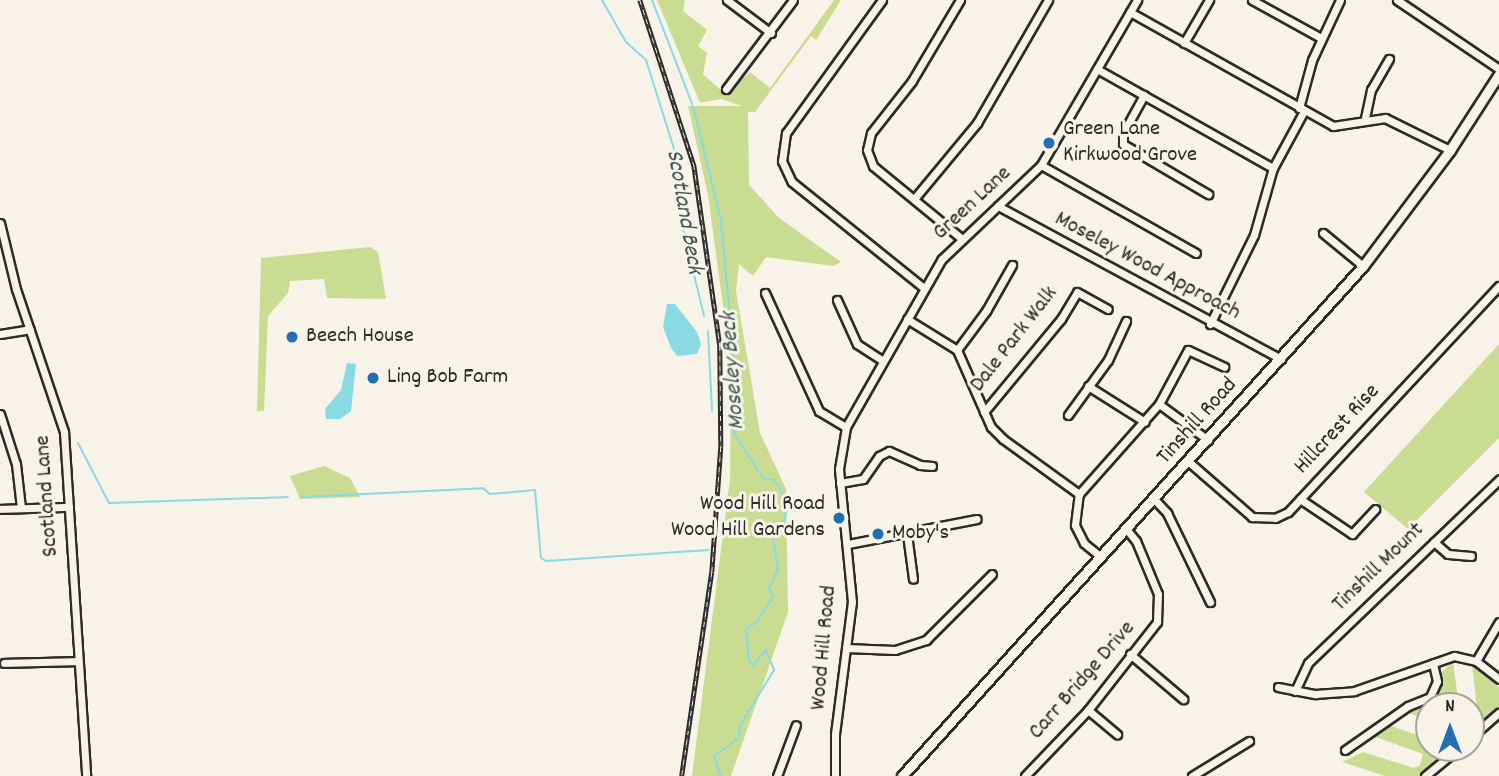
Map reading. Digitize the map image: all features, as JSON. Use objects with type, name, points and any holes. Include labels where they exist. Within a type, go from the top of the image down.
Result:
[{"type":"street","points":[[727,0],[771,33]]},
{"type":"street","points":[[726,89],[771,33],[793,0]]},
{"type":"street","points":[[882,0],[786,133],[782,161],[792,182],[924,288]]},
{"type":"street","points":[[960,0],[912,81],[867,141],[873,166],[961,237]]},
{"type":"street","points":[[914,199],[976,122],[1048,0]]},
{"type":"street","name":"Green Lane","points":[[841,483],[839,452],[846,427],[924,288],[961,237],[1041,165],[1137,0]]},
{"type":"street","points":[[1184,43],[1209,0]]},
{"type":"street","points":[[1252,0],[1321,38]]},
{"type":"street","points":[[1210,324],[1254,235],[1272,167],[1302,109],[1321,38],[1340,0]]},
{"type":"street","points":[[1397,0],[1499,72]]},
{"type":"street","points":[[1130,12],[1339,127],[1366,118],[1394,121],[1450,150]]},
{"type":"street","points":[[1366,118],[1371,90],[1389,59]]},
{"type":"street","points":[[1097,69],[1272,167]]},
{"type":"street","name":"Tinshill Road","points":[[902,776],[1155,500],[1363,266],[1450,150],[1499,72]]},
{"type":"street","points":[[1144,95],[1123,132],[1123,144],[1208,194]]},
{"type":"street","points":[[1041,165],[1196,253]]},
{"type":"street","name":"Moseley Wood Approach","points":[[998,206],[1210,324],[1281,359]]},
{"type":"street","name":"Scotland Lane","points":[[0,223],[30,329],[64,432],[86,776]]},
{"type":"street","points":[[1323,233],[1363,266]]},
{"type":"street","points":[[957,350],[986,312],[1012,265]]},
{"type":"street","name":"Hillcrest Rise","points":[[1189,462],[1252,517],[1275,518],[1300,499],[1499,286]]},
{"type":"street","points":[[765,292],[819,411],[846,427]]},
{"type":"street","name":"Dale Park Walk","points":[[984,412],[1061,319],[1077,292],[1108,309]]},
{"type":"street","points":[[837,300],[857,344],[883,361]]},
{"type":"street","points":[[907,319],[957,350],[984,412],[1003,439],[1079,494]]},
{"type":"street","points":[[1068,415],[1108,360],[1126,321]]},
{"type":"street","points":[[0,334],[30,329]]},
{"type":"street","points":[[1101,557],[1084,543],[1075,525],[1079,494],[1160,404],[1188,350],[1224,367]]},
{"type":"street","points":[[1088,386],[1145,422]]},
{"type":"street","points":[[1160,404],[1208,440]]},
{"type":"street","points":[[0,414],[16,464],[21,508]]},
{"type":"street","points":[[841,483],[863,479],[879,456],[889,451],[919,465],[932,466]]},
{"type":"street","name":"Tinshill Mount","points":[[1295,691],[1303,668],[1499,480]]},
{"type":"street","name":"Wood Hill Road","points":[[835,776],[852,593],[841,483]]},
{"type":"street","points":[[1300,499],[1349,534],[1355,533],[1375,509]]},
{"type":"street","points":[[1155,500],[1167,513],[1210,603]]},
{"type":"street","points":[[0,509],[69,507]]},
{"type":"street","points":[[848,544],[977,519]]},
{"type":"street","name":"Carr Bridge Drive","points":[[1025,776],[1088,710],[1130,654],[1152,630],[1160,607],[1145,560],[1127,530]]},
{"type":"street","points":[[907,534],[913,579]]},
{"type":"street","points":[[1434,542],[1448,554],[1472,556]]},
{"type":"street","points":[[846,648],[895,650],[926,640],[992,574]]},
{"type":"street","points":[[1476,660],[1499,622]]},
{"type":"street","points":[[1130,654],[1183,699]]},
{"type":"street","points":[[1278,687],[1295,691],[1354,691],[1454,656],[1476,660],[1499,679]]},
{"type":"street","points":[[4,663],[78,660]]},
{"type":"street","points":[[1345,750],[1408,706],[1430,697],[1437,681],[1433,663]]},
{"type":"street","points":[[1088,710],[1117,734]]},
{"type":"street","points":[[1485,725],[1499,713]]},
{"type":"street","points":[[777,776],[796,725]]},
{"type":"street","points":[[1192,776],[1249,741]]},
{"type":"street","points":[[1425,776],[1437,773]]},
{"type":"green space","points":[[657,0],[685,0],[683,11],[707,30],[698,46],[707,53],[703,74],[725,94],[750,72],[770,88],[834,0],[841,0],[816,40],[811,36],[755,112],[748,112],[749,185],[779,218],[841,262],[833,266],[766,257],[753,276],[739,264],[736,291],[760,433],[786,489],[788,612],[731,776],[692,776],[730,479],[731,364],[708,195],[688,106],[742,106],[721,99],[700,103]]},
{"type":"green space","points":[[370,247],[378,252],[386,299],[327,298],[324,279],[290,281],[288,293],[268,316],[264,411],[257,411],[261,258]]},
{"type":"green space","points":[[1499,344],[1499,438],[1408,529],[1364,492]]},
{"type":"green space","points":[[324,466],[350,478],[360,497],[300,499],[290,476]]},
{"type":"green space","points":[[1453,662],[1457,692],[1438,692],[1441,686],[1440,673]]},
{"type":"green space","points":[[1472,665],[1499,687],[1499,708],[1485,720],[1485,692],[1475,692]]},
{"type":"green space","points":[[1388,725],[1415,734],[1415,751],[1373,736]]},
{"type":"green space","points":[[1363,752],[1414,768],[1421,762],[1436,762],[1419,776],[1385,776],[1342,762]]},
{"type":"water","points":[[667,304],[675,304],[697,332],[701,344],[697,354],[677,356],[671,348],[663,327]]},
{"type":"water","points":[[347,363],[356,364],[351,411],[340,419],[326,419],[325,409],[341,390]]},
{"type":"waterway","name":"Scotland Beck","points":[[602,0],[626,42],[646,60],[680,168],[678,209],[704,316]]},
{"type":"waterway","name":"Moseley Beck","points":[[652,0],[694,109],[721,221],[733,348],[734,434],[763,478],[774,480],[789,503],[784,520],[771,528],[778,569],[769,589],[773,597],[758,620],[746,630],[749,660],[753,665],[766,650],[774,670],[740,726],[739,738],[714,756],[721,776]]},
{"type":"waterway","name":"Scotland Beck","points":[[708,331],[712,411]]},
{"type":"waterway","points":[[78,443],[109,503],[288,497]]},
{"type":"waterway","points":[[302,497],[483,488],[490,494],[535,490],[541,558],[546,561],[709,550]]},
{"type":"railway","points":[[640,0],[694,165],[720,346],[721,447],[712,572],[682,776]]},
{"type":"place","name":"Green Lane Kirkwood Grove","points":[[1049,143]]},
{"type":"place","name":"Beech House","points":[[292,337]]},
{"type":"place","name":"Ling Bob Farm","points":[[373,378]]},
{"type":"place","name":"Wood Hill Road Wood Hill Gardens","points":[[839,518]]},
{"type":"place","name":"Moby's","points":[[878,534]]}]
